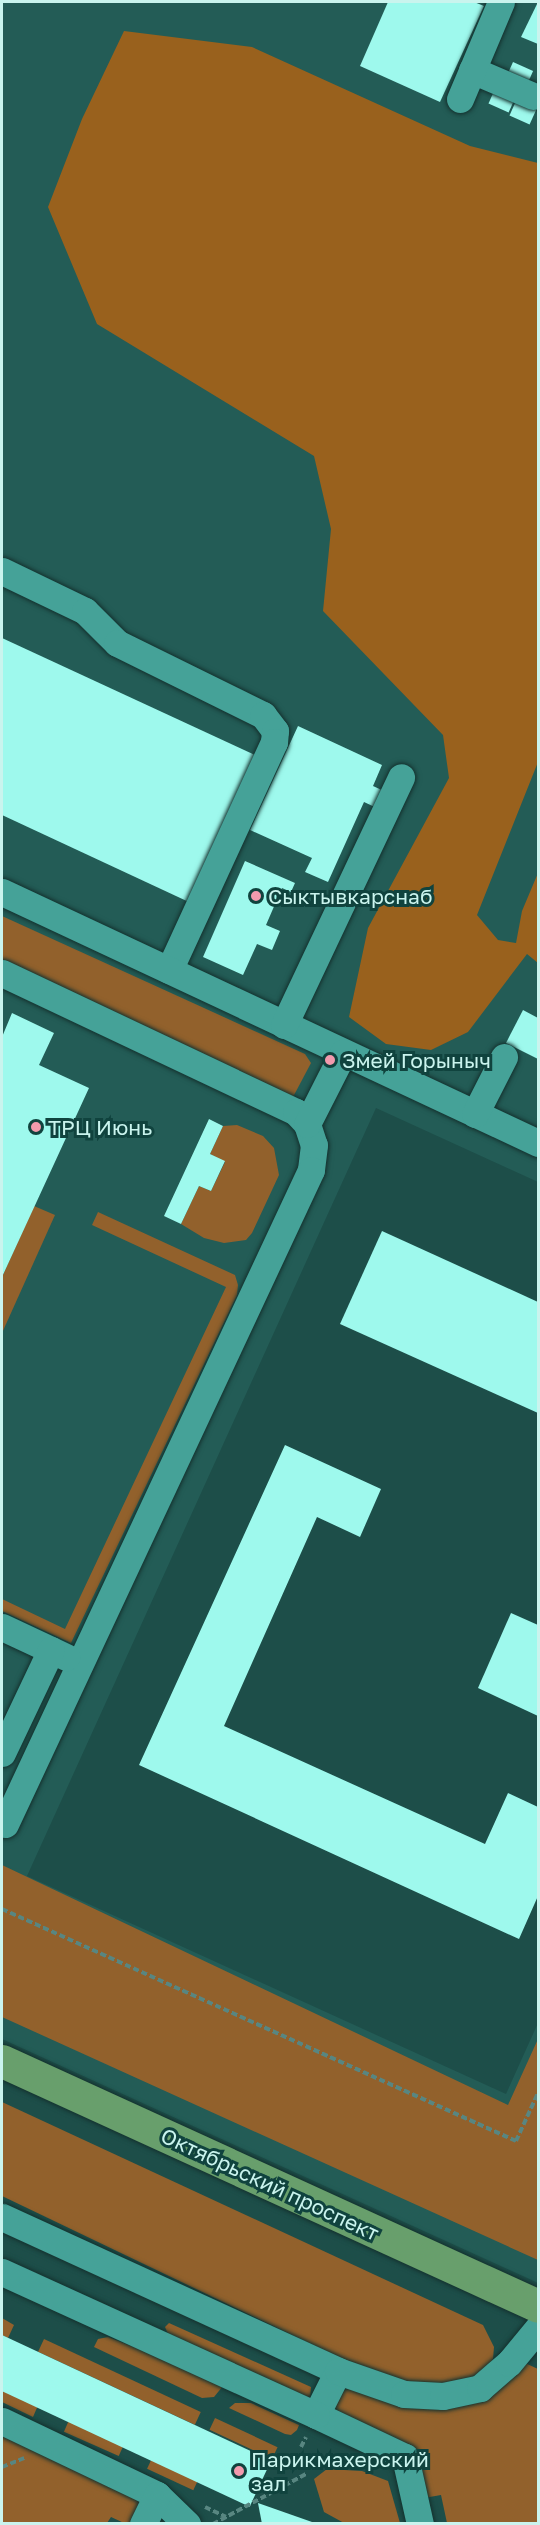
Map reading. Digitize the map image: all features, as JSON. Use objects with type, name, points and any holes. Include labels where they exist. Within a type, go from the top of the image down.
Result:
[{"type":"main road","name":"Октябрьский проспект","points":[[2,2061],[538,2306]]},
{"type":"lane","points":[[460,99],[501,2]]},
{"type":"lane","points":[[472,70],[533,96]]},
{"type":"lane","points":[[2,571],[85,611],[117,643],[263,716],[275,731],[274,742],[168,970]]},
{"type":"lane","points":[[284,1025],[401,777]]},
{"type":"lane","points":[[2,892],[538,1143]]},
{"type":"lane","points":[[2,973],[296,1112],[307,1124],[314,1145],[311,1170],[5,1824]]},
{"type":"lane","points":[[307,1124],[343,1053]]},
{"type":"lane","points":[[475,1114],[504,1057]]},
{"type":"lane","points":[[2,1627],[81,1664]]},
{"type":"lane","points":[[2,1753],[51,1650]]},
{"type":"lane","points":[[2,2217],[338,2371],[405,2394],[442,2396],[480,2388],[509,2363],[538,2328]]},
{"type":"lane","points":[[2,2272],[405,2457],[420,2523]]},
{"type":"lane","points":[[316,2415],[338,2371]]},
{"type":"lane","points":[[2,2421],[157,2495],[187,2523]]},
{"type":"lane","points":[[143,2523],[157,2495]]},
{"type":"path","points":[[2,1909],[516,2141],[538,2093]]},
{"type":"path","points":[[213,2523],[306,2474]]},
{"type":"shaded area","points":[[2,2],[538,2],[538,1182],[376,1108],[27,1876],[506,2094],[538,2023],[538,2283],[2,2039]]},
{"type":"shaded area","points":[[124,31],[252,47],[470,146],[538,163],[538,762],[477,915],[498,940],[516,943],[522,911],[538,873],[538,963],[527,954],[468,1032],[431,1050],[386,1044],[349,1017],[368,928],[449,778],[443,735],[323,611],[331,529],[314,456],[97,324],[48,207],[82,119]]},
{"type":"shaded area","points":[[2,916],[305,1054],[311,1063],[293,1097],[2,961]]},
{"type":"shaded area","points":[[237,1125],[263,1136],[274,1148],[279,1175],[252,1233],[246,1240],[224,1243],[204,1238],[181,1224],[199,1186],[211,1191],[225,1162],[210,1154],[223,1126]]},
{"type":"shaded area","points":[[34,1206],[55,1215],[2,1333],[2,1277]]},
{"type":"shaded area","points":[[98,1212],[235,1275],[238,1285],[237,1295],[71,1643],[2,1611],[2,1599],[65,1629],[226,1287],[92,1225]]},
{"type":"shaded area","points":[[2,1865],[508,2105],[538,2039],[538,2260],[2,2017]]},
{"type":"shaded area","points":[[2,2102],[483,2325],[494,2347],[493,2359],[487,2369],[463,2383],[404,2384],[365,2370],[2,2196]]},
{"type":"shaded area","points":[[2,2318],[14,2325],[8,2338],[2,2335]]},
{"type":"shaded area","points":[[169,2323],[311,2387],[310,2399],[168,2334],[165,2327]]},
{"type":"shaded area","points":[[108,2337],[178,2364],[223,2386],[214,2397],[202,2398],[94,2347],[98,2339]]},
{"type":"shaded area","points":[[44,2339],[201,2412],[195,2425],[38,2352]]},
{"type":"shaded area","points":[[525,2363],[538,2369],[538,2523],[447,2523],[441,2495],[424,2498],[412,2465],[332,2412],[338,2391],[350,2387],[404,2401]]},
{"type":"shaded area","points":[[2,2386],[39,2403],[33,2417],[2,2402]]},
{"type":"shaded area","points":[[235,2403],[251,2403],[299,2425],[291,2435],[285,2434],[229,2408]]},
{"type":"shaded area","points":[[70,2418],[125,2442],[119,2456],[64,2432]]},
{"type":"shaded area","points":[[215,2418],[278,2447],[272,2459],[210,2430]]},
{"type":"shaded area","points":[[2,2431],[148,2500],[136,2523],[124,2523],[111,2517],[107,2523],[2,2524]]},
{"type":"shaded area","points":[[153,2456],[199,2478],[193,2490],[147,2469]]},
{"type":"shaded area","points":[[327,2469],[362,2471],[388,2481],[400,2523],[344,2523],[324,2512],[314,2479]]},
{"type":"building","points":[[388,2],[474,2],[484,6],[440,102],[360,66]]},
{"type":"building","points":[[538,2],[538,44],[521,37]]},
{"type":"building","points":[[513,62],[533,71],[526,86],[506,78]]},
{"type":"building","points":[[495,89],[515,98],[509,113],[488,104]]},
{"type":"building","points":[[516,101],[536,110],[530,125],[509,116]]},
{"type":"building","points":[[2,638],[259,757],[191,903],[2,815]]},
{"type":"building","points":[[298,726],[382,765],[373,786],[386,792],[379,809],[364,802],[328,882],[305,872],[312,858],[250,830]]},
{"type":"building","points":[[245,861],[295,883],[291,892],[282,888],[266,925],[280,931],[272,950],[257,944],[243,975],[203,957]]},
{"type":"building","points":[[523,1010],[538,1018],[538,1059],[506,1043]]},
{"type":"building","name":"ТРЦ Июнь","points":[[12,1013],[54,1033],[39,1065],[89,1088],[2,1277],[2,1037]]},
{"type":"building","points":[[209,1119],[223,1126],[210,1154],[225,1161],[211,1191],[199,1186],[181,1224],[164,1216]]},
{"type":"building","points":[[382,1231],[538,1302],[538,1413],[340,1324]]},
{"type":"building","points":[[285,1445],[381,1489],[360,1537],[317,1517],[224,1726],[485,1844],[508,1793],[538,1807],[538,1896],[519,1939],[139,1765]]},
{"type":"building","points":[[511,1613],[538,1625],[538,1716],[478,1688]]},
{"type":"building","points":[[2,2335],[271,2461],[250,2507],[2,2391]]},
{"type":"building","points":[[258,2503],[312,2522],[312,2524],[262,2524]]},
{"type":"place","name":"Сыктывкарснаб","points":[[256,896]]},
{"type":"place","name":"Змей Горыныч","points":[[330,1060]]},
{"type":"place","name":"ТРЦ Июнь","points":[[36,1127]]},
{"type":"place","name":"Парикмахерский зал","points":[[239,2471]]}]
